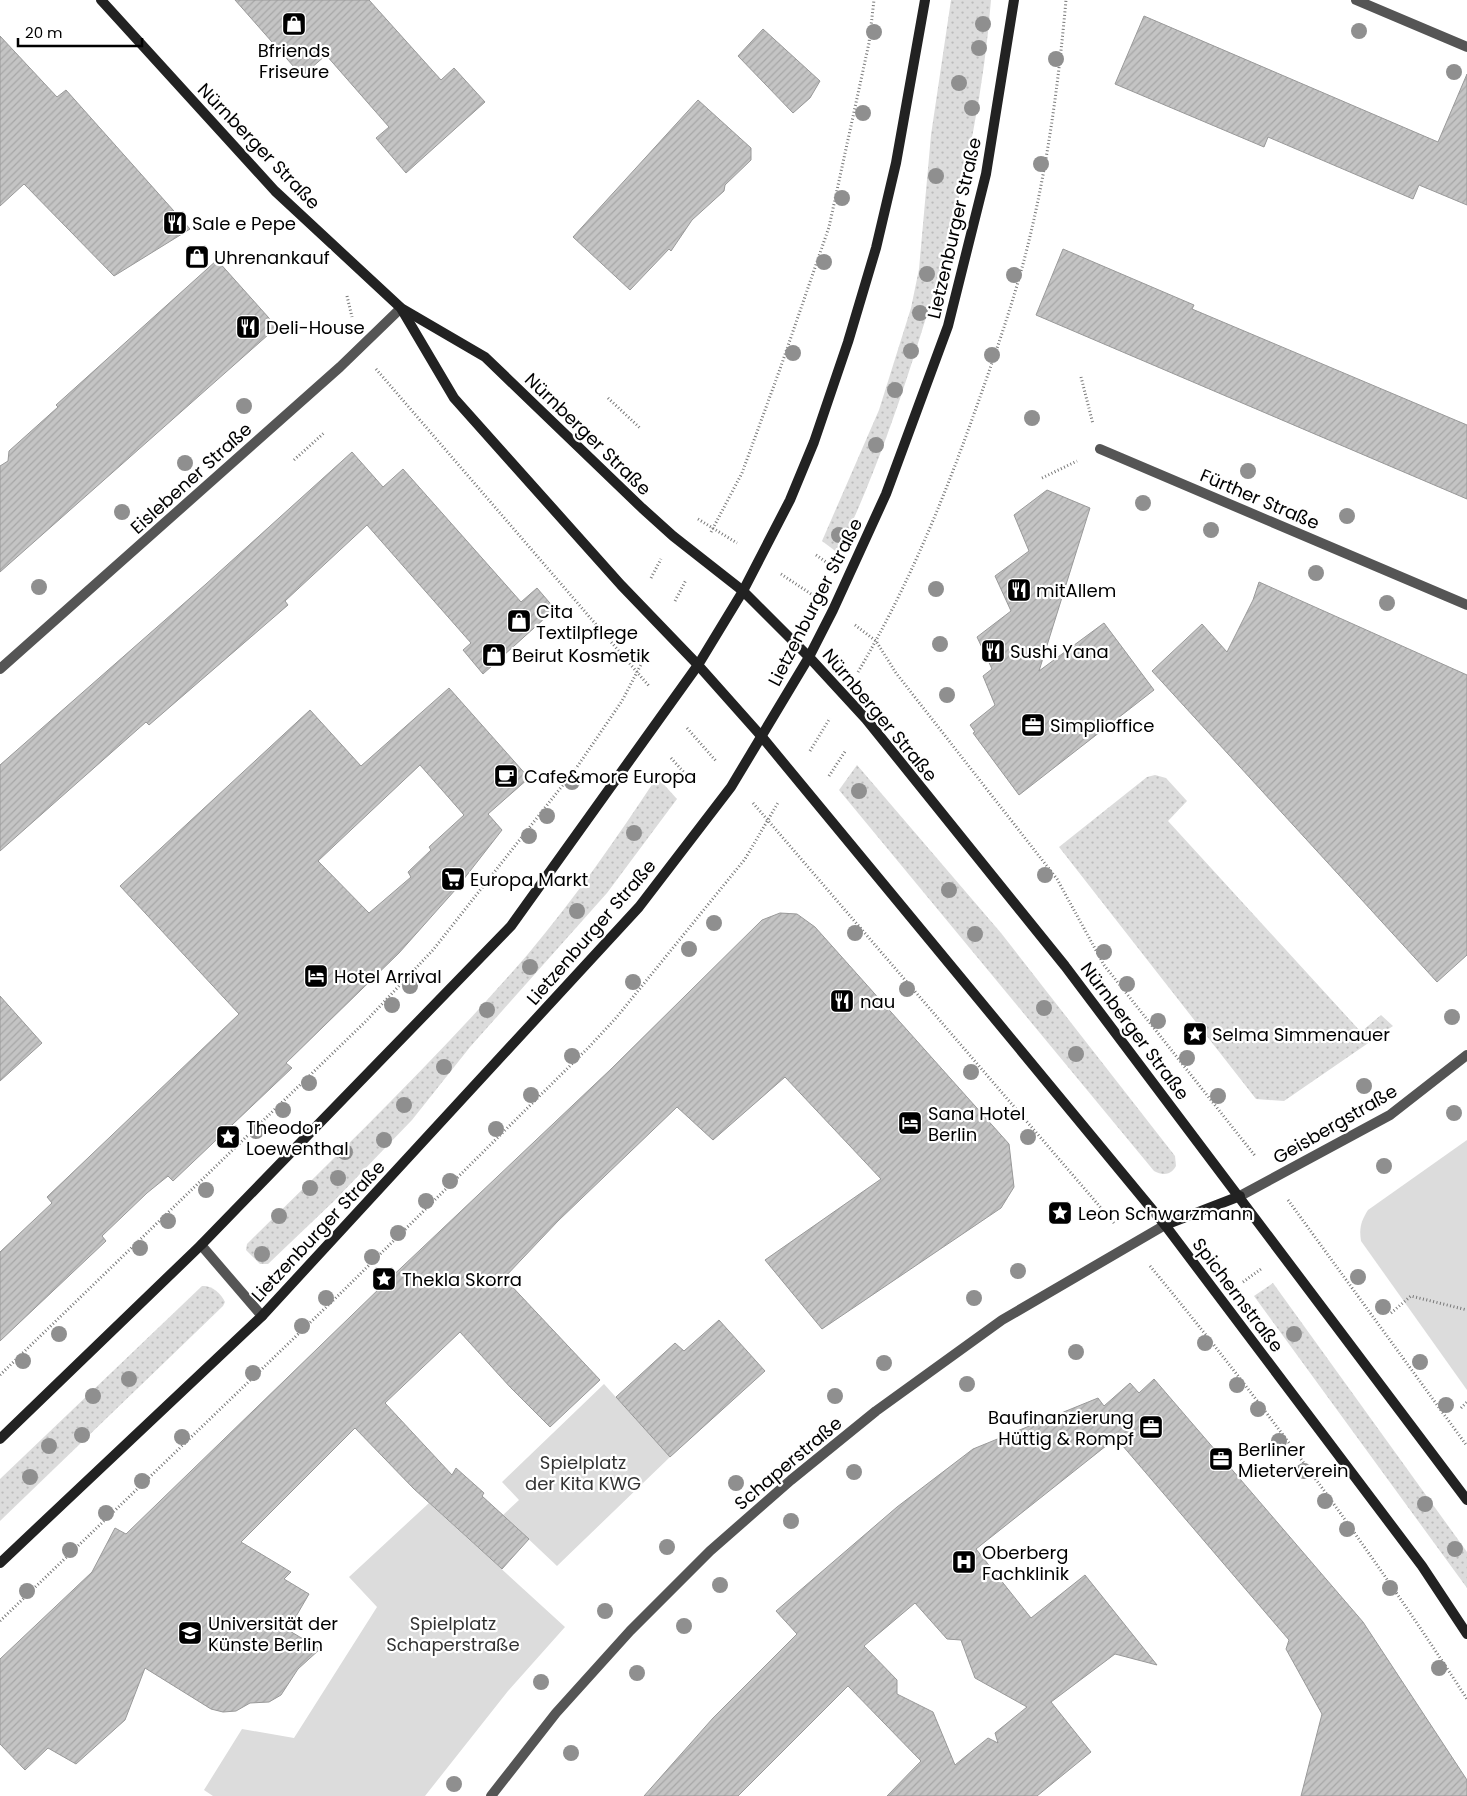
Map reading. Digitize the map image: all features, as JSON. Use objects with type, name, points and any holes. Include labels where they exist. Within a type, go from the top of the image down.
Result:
[{"type":"main road","name":"Nürnberger Straße","points":[[101,0],[275,191],[401,308],[485,358],[642,508],[743,592],[809,657],[866,719],[1065,966],[1240,1196]]},
{"type":"main road","points":[[0,1439],[201,1245],[511,926],[698,665],[743,592],[760,560],[790,500],[814,442],[858,311],[876,248],[896,163],[925,0]]},
{"type":"main road","name":"Lietzenburger Straße","points":[[0,1563],[262,1316],[639,907],[734,781],[809,657],[833,610],[886,494],[948,326],[986,174],[1014,0]]},
{"type":"main road","name":"Nürnberger Straße","points":[[401,308],[454,398],[621,585],[662,626],[762,737],[1166,1225]]},
{"type":"main road","points":[[1240,1196],[1467,1500]]},
{"type":"main road","name":"Spichernstraße","points":[[1240,1196],[1166,1225],[1422,1566],[1467,1634]]},
{"type":"street","points":[[1356,0],[1467,48]]},
{"type":"street","name":"Eislebener Straße","points":[[0,669],[340,367],[401,308]]},
{"type":"street","name":"Fürther Straße","points":[[1100,449],[1467,604]]},
{"type":"street","name":"Geisbergstraße","points":[[1240,1196],[1390,1114],[1467,1056]]},
{"type":"street","name":"Schaperstraße","points":[[490,1796],[556,1713],[630,1632],[710,1551],[791,1480],[876,1411],[1002,1320],[1166,1225]]},
{"type":"street","points":[[201,1245],[262,1316]]},
{"type":"path","points":[[0,1375],[366,1022],[433,950],[577,767],[622,701],[742,473],[780,370],[828,227],[869,42],[874,0]]},
{"type":"path","points":[[0,1620],[338,1295],[589,1047],[616,1018],[745,859],[876,641],[921,552],[1002,337],[1023,263],[1044,168],[1060,71],[1066,0]]},
{"type":"path","points":[[1042,478],[1100,449],[1081,377]]},
{"type":"path","points":[[608,398],[640,428]]},
{"type":"path","points":[[405,404],[637,672],[768,819],[975,1063],[1079,1180]]},
{"type":"path","points":[[294,460],[325,432]]},
{"type":"path","points":[[696,518],[714,527],[876,641],[896,673],[1057,879],[1104,965],[1229,1120]]},
{"type":"path","points":[[649,581],[662,556]]},
{"type":"path","points":[[829,776],[846,750]]},
{"type":"path","points":[[671,758],[690,779]]},
{"type":"path","points":[[1327,1252],[1467,1446]]},
{"type":"path","points":[[1243,1282],[1262,1269]]},
{"type":"path","points":[[1391,1313],[1411,1296],[1467,1310]]},
{"type":"path","points":[[1177,1298],[1279,1430],[1383,1571],[1467,1699]]},
{"type":"path","points":[[1461,1408],[1467,1402]]},
{"type":"green space","points":[[951,0],[991,0],[987,43],[974,128],[945,254],[933,296],[883,446],[838,553],[822,541],[879,410],[911,308],[919,269],[931,135]]},
{"type":"green space","points":[[857,765],[1001,933],[1175,1156],[1176,1166],[1172,1171],[1161,1174],[1154,1171],[839,790]]},
{"type":"green space","points":[[1155,775],[1166,778],[1187,801],[1168,821],[1361,1032],[1381,1015],[1393,1026],[1284,1101],[1256,1099],[1059,847],[1147,777]]},
{"type":"green space","points":[[657,777],[677,799],[607,893],[470,1047],[412,1120],[334,1201],[268,1264],[260,1264],[246,1250],[247,1244],[426,1066],[495,992],[562,911],[627,823]]},
{"type":"green space","points":[[1467,1140],[1467,1390],[1361,1241],[1360,1228],[1368,1210]]},
{"type":"green space","points":[[1273,1283],[1467,1552],[1467,1588],[1254,1296]]},
{"type":"green space","points":[[202,1286],[212,1288],[218,1293],[225,1302],[223,1306],[0,1521],[0,1479]]},
{"type":"green space","name":"Spielplatz der Kita KWG","points":[[604,1384],[670,1457],[557,1566],[503,1515],[519,1500],[502,1482]]},
{"type":"green space","name":"Spielplatz Schaperstraße","points":[[429,1503],[565,1627],[508,1691],[425,1796],[213,1796],[204,1790],[242,1729],[294,1738],[377,1607],[349,1577]]},
{"type":"building","points":[[235,0],[369,0],[441,80],[454,68],[485,102],[406,173],[376,138],[389,127],[326,55],[302,76]]},
{"type":"building","points":[[1144,16],[1438,142],[1467,74],[1467,205],[1419,185],[1413,199],[1268,137],[1264,147],[1115,84]]},
{"type":"building","points":[[763,29],[820,81],[810,98],[793,113],[738,56]]},
{"type":"building","points":[[0,36],[57,97],[66,90],[190,229],[114,276],[24,184],[0,206]]},
{"type":"building","points":[[698,100],[751,148],[751,160],[725,185],[724,191],[692,220],[671,251],[669,249],[630,290],[573,237]]},
{"type":"building","points":[[1063,249],[1194,305],[1192,309],[1467,425],[1467,499],[1036,315]]},
{"type":"building","points":[[217,260],[277,327],[0,572],[0,466],[8,461],[9,451],[58,407],[56,405]]},
{"type":"building","points":[[352,452],[383,487],[403,469],[521,602],[537,588],[555,609],[483,674],[463,650],[471,643],[367,525],[285,601],[288,605],[149,725],[146,722],[0,851],[0,765],[206,584]]},
{"type":"building","points":[[1047,490],[1090,508],[1039,671],[1104,623],[1154,690],[1019,795],[973,733],[975,732],[970,725],[995,705],[983,676],[992,669],[977,637],[1011,611],[995,576],[1029,551],[1014,515]]},
{"type":"building","points":[[1259,582],[1467,675],[1467,955],[1437,982],[1152,671],[1202,624],[1227,652],[1253,600]]},
{"type":"building","points":[[449,688],[529,778],[488,814],[502,830],[456,889],[399,953],[286,1063],[292,1068],[173,1181],[168,1176],[147,1193],[102,1236],[106,1241],[0,1341],[0,1252],[52,1203],[47,1197],[239,1014],[120,886],[310,710],[361,766]],"holes":[[[420,765],[464,815],[429,847],[431,850],[408,872],[411,877],[369,913],[318,861]]]},
{"type":"building","points":[[780,913],[797,914],[815,927],[1009,1144],[1014,1187],[1001,1208],[822,1329],[765,1260],[881,1179],[785,1077],[713,1140],[677,1107],[558,1221],[504,1278],[600,1380],[550,1427],[510,1387],[460,1332],[385,1403],[452,1475],[456,1468],[484,1493],[482,1496],[529,1539],[502,1569],[414,1489],[355,1428],[241,1542],[291,1572],[284,1579],[309,1594],[288,1630],[320,1649],[298,1669],[281,1695],[269,1702],[250,1703],[236,1711],[223,1712],[211,1709],[145,1668],[125,1720],[76,1764],[48,1748],[25,1770],[0,1744],[0,1659],[92,1572],[115,1528],[126,1534],[383,1285],[611,1069],[762,920]]},
{"type":"building","points":[[0,996],[42,1043],[0,1081]]},
{"type":"building","points":[[719,1320],[765,1371],[670,1457],[616,1397],[675,1343],[684,1351]]},
{"type":"building","points":[[1154,1379],[1363,1622],[1467,1780],[1467,1796],[1301,1796],[1322,1714],[1286,1649],[1289,1640],[1116,1438],[976,1549],[1031,1618],[1085,1575],[1157,1665],[1115,1654],[1051,1702],[1091,1752],[1037,1796],[887,1796],[921,1761],[848,1686],[738,1796],[644,1796],[713,1718],[797,1634],[776,1611],[897,1507],[973,1449],[1098,1398],[1104,1406],[1130,1383],[1139,1393]],"holes":[[[915,1603],[947,1639],[961,1640],[975,1678],[1027,1707],[995,1733],[998,1743],[988,1738],[955,1765],[933,1712],[897,1694],[897,1680],[864,1646]]]},
{"type":"place","name":"Bfriends Friseure","points":[[294,24]]},
{"type":"place","name":"Sale e Pepe","points":[[175,223]]},
{"type":"place","name":"Uhrenankauf","points":[[197,257]]},
{"type":"place","name":"Deli-House","points":[[248,327]]},
{"type":"place","name":"mitAllem","points":[[1019,590]]},
{"type":"place","name":"Cita Textilpflege","points":[[519,621]]},
{"type":"place","name":"Sushi Yana","points":[[993,651]]},
{"type":"place","name":"Beirut Kosmetik","points":[[494,655]]},
{"type":"place","name":"Simplioffice","points":[[1033,725]]},
{"type":"place","name":"Cafe&more Europa","points":[[506,776]]},
{"type":"place","name":"Europa Markt","points":[[453,879]]},
{"type":"place","name":"Hotel Arrival","points":[[316,976]]},
{"type":"place","name":"nau","points":[[842,1001]]},
{"type":"place","name":"Selma Simmenauer","points":[[1195,1034]]},
{"type":"place","name":"Sana Hotel Berlin","points":[[910,1123]]},
{"type":"place","name":"Theodor Loewenthal","points":[[228,1137]]},
{"type":"place","name":"Leon Schwarzmann","points":[[1060,1213]]},
{"type":"place","name":"Thekla Skorra","points":[[384,1279]]},
{"type":"place","name":"Baufinanzierung Hüttig & Rompf","points":[[1151,1427]]},
{"type":"place","name":"Berliner Mieterverein","points":[[1221,1459]]},
{"type":"place","name":"Oberberg Fachklinik","points":[[964,1562]]},
{"type":"place","name":"Universität der Künste Berlin","points":[[190,1633]]}]
